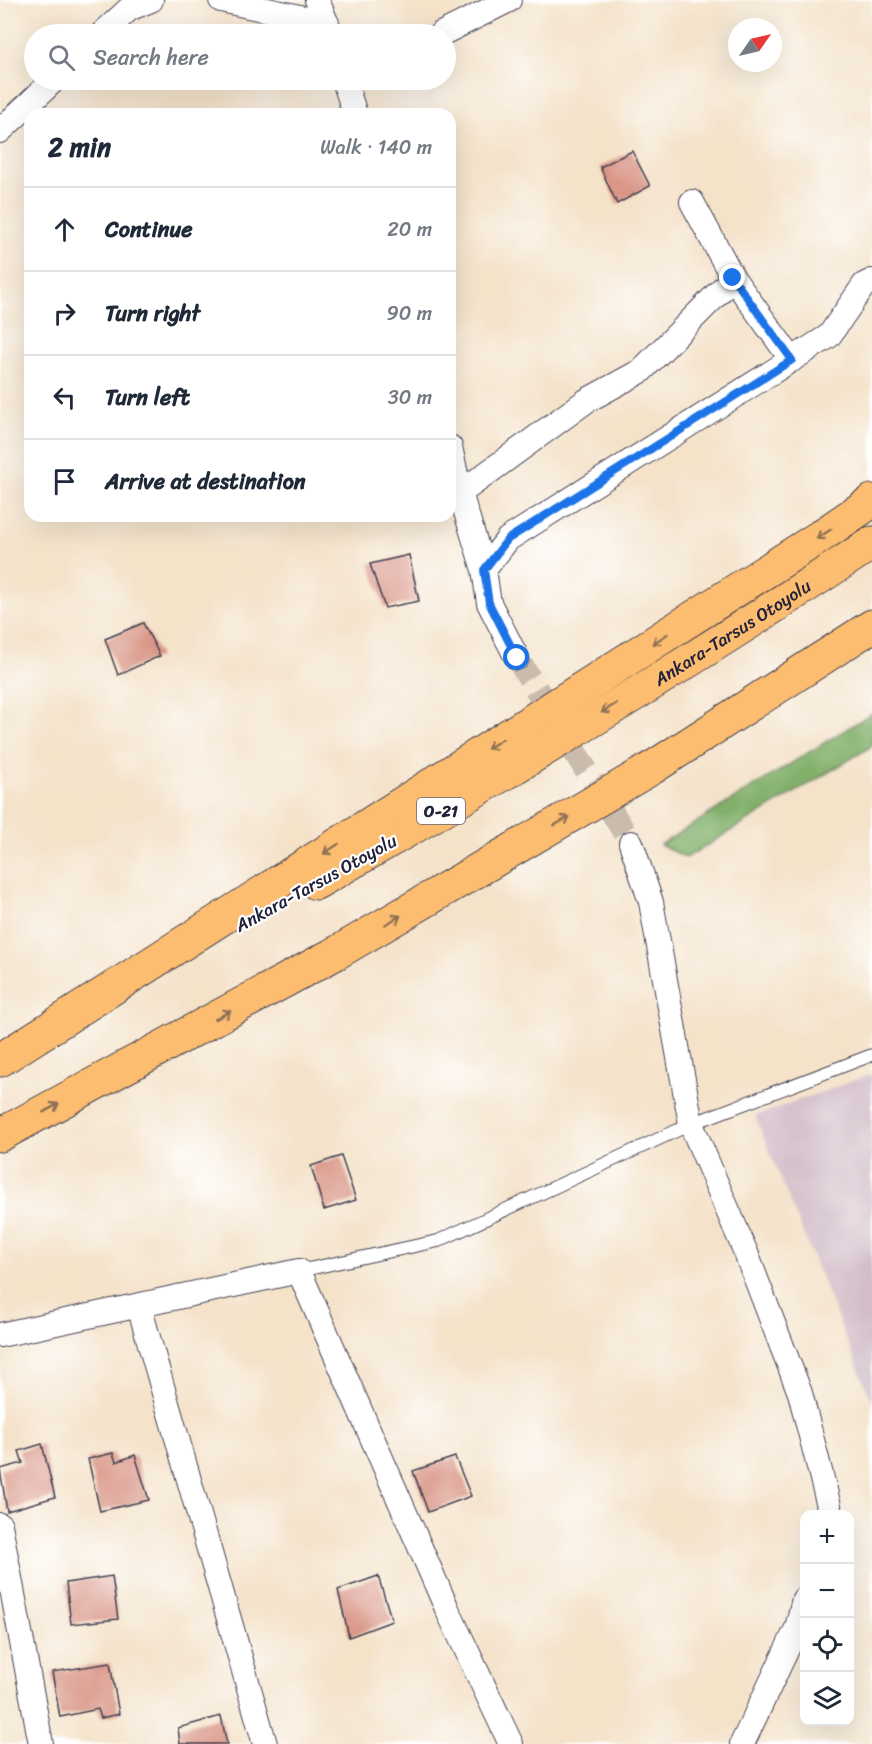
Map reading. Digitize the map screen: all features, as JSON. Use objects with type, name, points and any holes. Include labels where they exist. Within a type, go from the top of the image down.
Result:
[{"type":"highway","points":[[0,1060],[821,536],[872,501]]},
{"type":"highway","name":"Ankara-Tarsus Otoyolu","points":[[0,1060],[420,824],[799,591],[872,543]]},
{"type":"highway","points":[[0,1136],[348,946],[652,768],[872,626]]},
{"type":"street","points":[[113,24],[129,9],[150,0]]},
{"type":"street","points":[[221,0],[310,24]]},
{"type":"street","points":[[317,0],[327,24]]},
{"type":"street","points":[[456,26],[509,0]]},
{"type":"street","points":[[24,108],[43,90]]},
{"type":"street","points":[[351,90],[354,108]]},
{"type":"street","points":[[0,131],[24,108]]},
{"type":"street","points":[[692,202],[733,278],[792,360]]},
{"type":"street","points":[[460,493],[585,401],[641,371],[733,278]]},
{"type":"street","points":[[484,570],[508,539],[829,336],[864,285],[872,281]]},
{"type":"street","points":[[456,475],[484,570],[489,603],[517,658]]},
{"type":"street","points":[[631,843],[651,902],[691,1124],[746,1252],[800,1393],[828,1510]]},
{"type":"street","points":[[0,1335],[299,1271],[448,1611],[511,1744]]},
{"type":"street","points":[[139,1306],[265,1744]]},
{"type":"street","points":[[0,1525],[41,1744]]},
{"type":"street","points":[[742,1744],[797,1628],[800,1616]]},
{"type":"lane","points":[[299,1271],[438,1241],[691,1124],[872,1055]]},
{"type":"shaded area","points":[[872,1074],[872,1402],[755,1116]]},
{"type":"green space","points":[[872,713],[872,746],[686,858],[660,845]]},
{"type":"building","points":[[632,151],[650,186],[617,204],[600,167]]},
{"type":"building","points":[[409,555],[419,601],[385,608],[370,564]]},
{"type":"building","points":[[143,623],[160,656],[118,675],[105,639]]},
{"type":"building","points":[[341,1156],[356,1200],[324,1210],[311,1166]]},
{"type":"building","points":[[42,1444],[55,1497],[7,1511],[0,1469],[23,1463],[19,1451]]},
{"type":"building","points":[[113,1453],[116,1462],[135,1455],[149,1500],[100,1511],[88,1459]]},
{"type":"building","points":[[455,1457],[471,1496],[428,1512],[413,1471]]},
{"type":"building","points":[[112,1576],[118,1619],[71,1624],[66,1583]]},
{"type":"building","points":[[378,1576],[392,1621],[349,1637],[338,1590]]},
{"type":"building","points":[[110,1663],[119,1714],[101,1718],[98,1709],[60,1717],[52,1672]]},
{"type":"building","points":[[221,1716],[227,1744],[180,1744],[178,1728]]},
{"type":"tunnel","points":[[517,658],[631,843]]},
{"type":"route","points":[[517,658],[489,603],[484,570],[508,539],[792,360],[733,278]]}]
